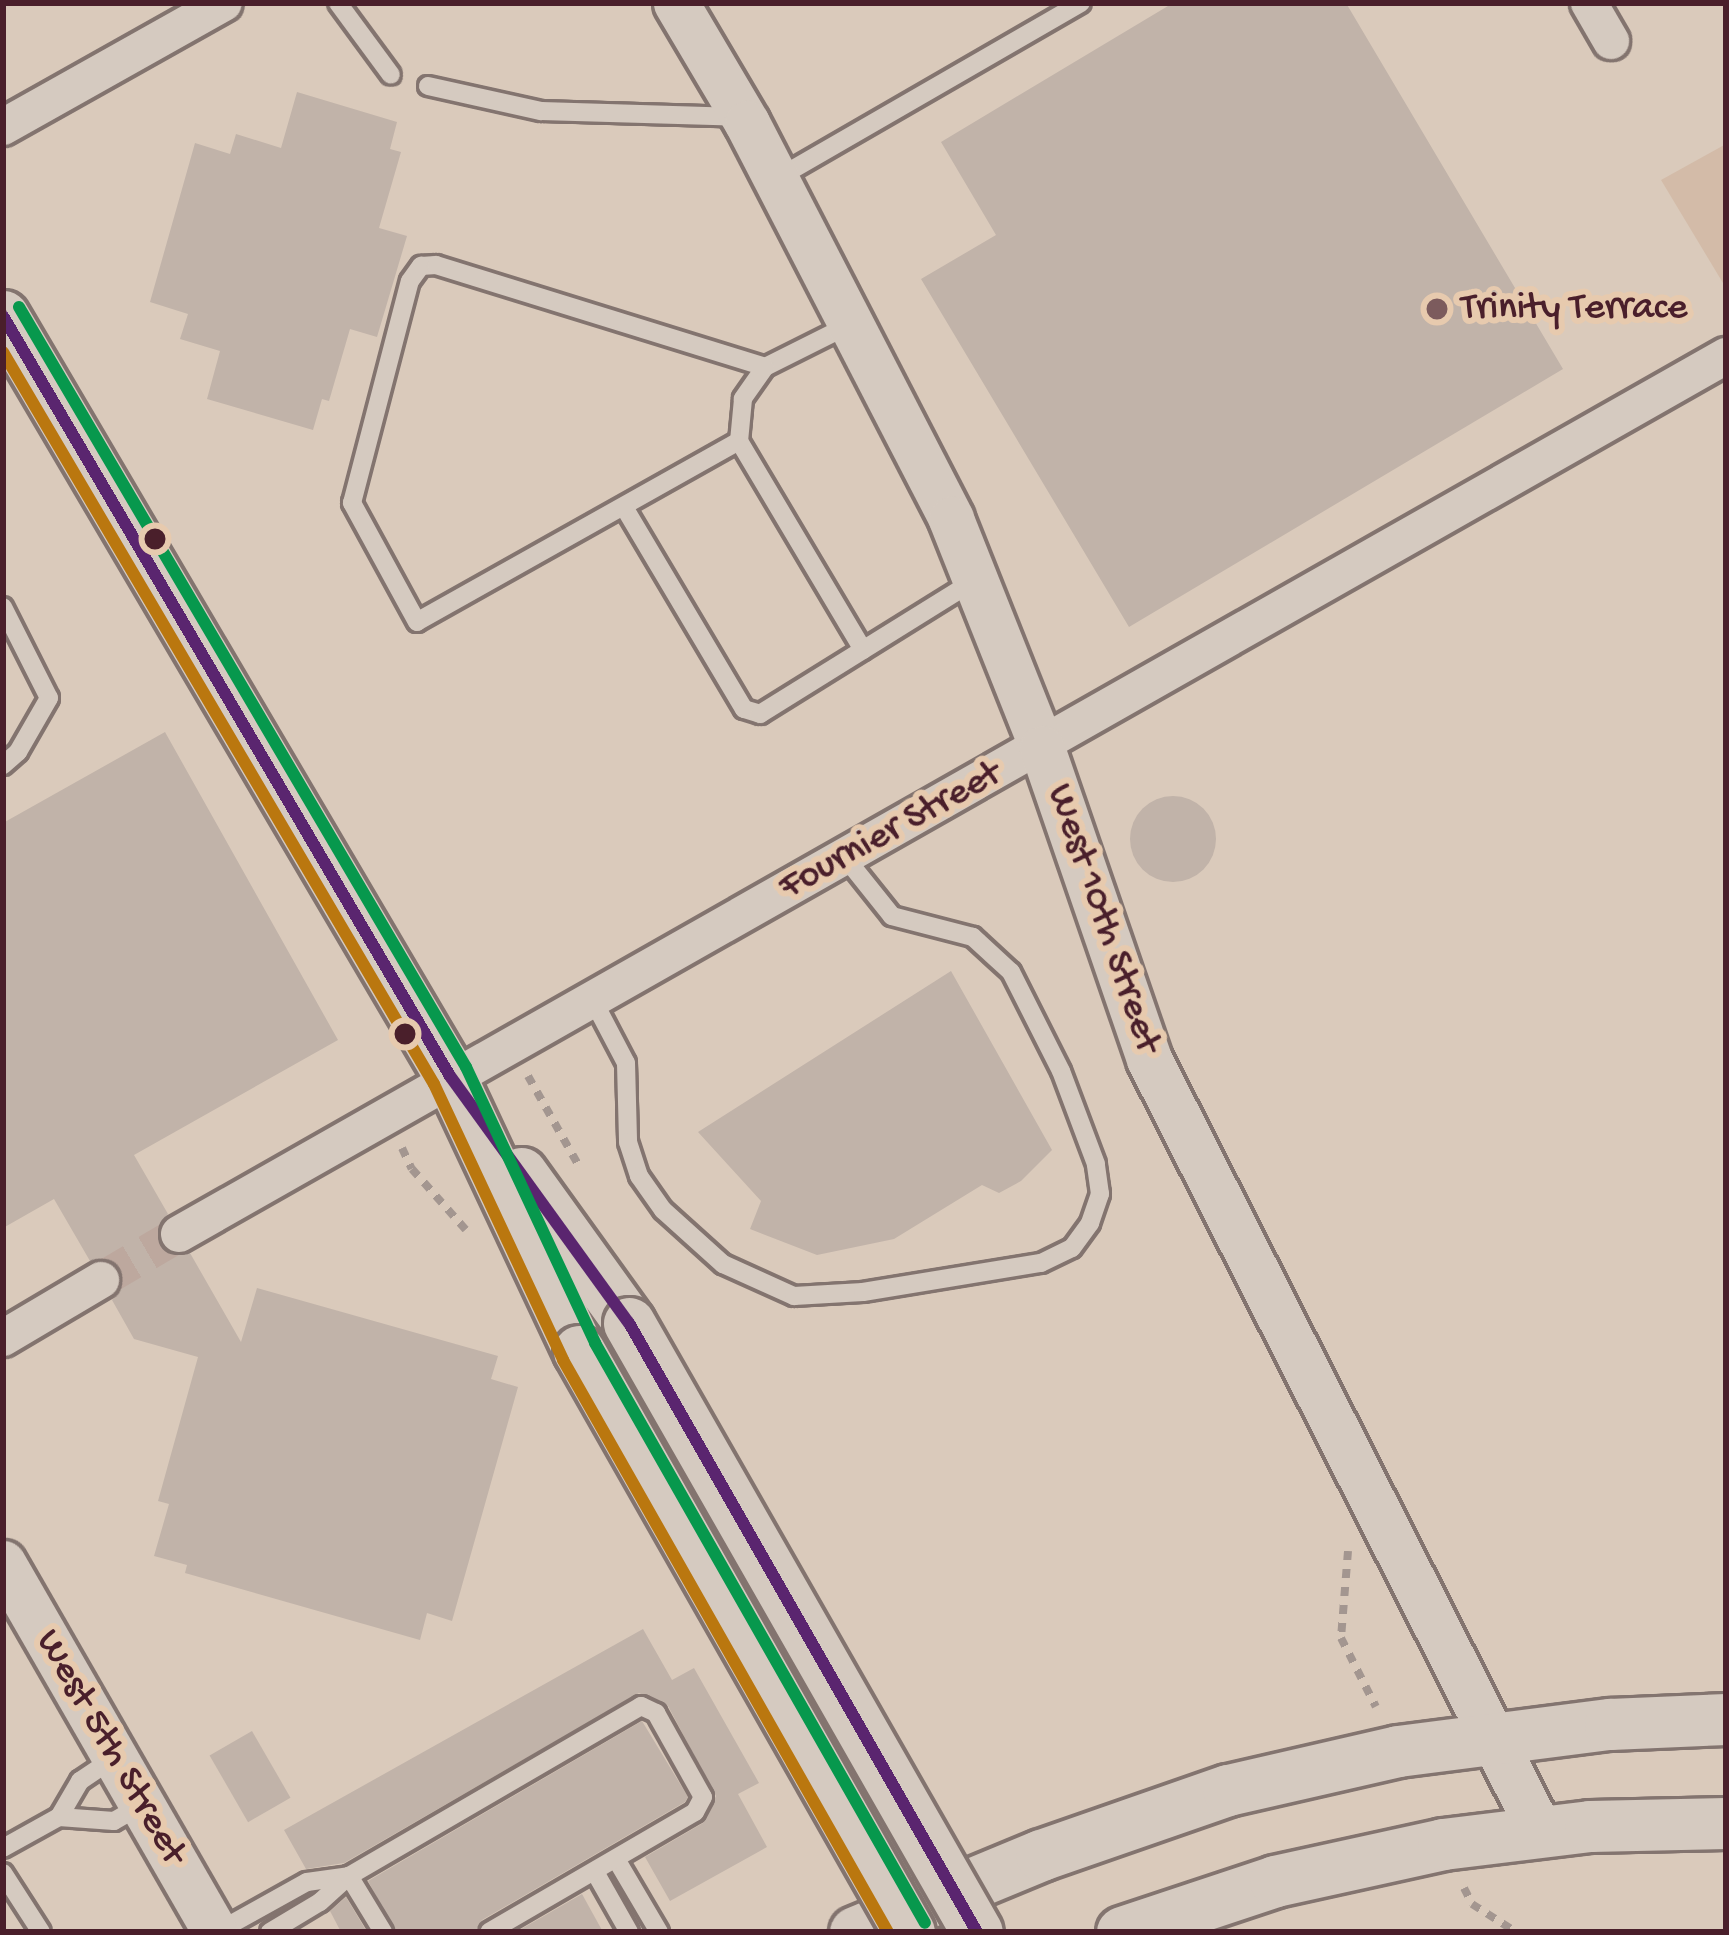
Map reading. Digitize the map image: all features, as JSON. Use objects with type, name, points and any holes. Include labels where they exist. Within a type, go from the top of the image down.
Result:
[{"type":"main road","points":[[3,316],[450,1076],[579,1351],[909,1932]]},
{"type":"main road","points":[[450,1076],[629,1323],[977,1932]]},
{"type":"main road","points":[[855,1932],[1041,1855],[1228,1790],[1398,1750],[1610,1724],[1726,1719]]},
{"type":"main road","points":[[1122,1932],[1275,1881],[1443,1844],[1540,1831],[1726,1822]]},
{"type":"street","points":[[3,128],[224,3]]},
{"type":"street","name":"West 10th Street","points":[[676,3],[776,179],[977,578],[1042,748],[1149,1059],[1540,1831]]},
{"type":"street","points":[[1589,3],[1611,40]]},
{"type":"street","name":"Fournier Street","points":[[179,1234],[450,1076],[513,1049],[1726,356]]},
{"type":"street","points":[[3,1338],[101,1280]]},
{"type":"street","name":"West 5th Street","points":[[3,1563],[216,1932]]},
{"type":"lane","points":[[338,3],[392,75]]},
{"type":"lane","points":[[776,179],[1081,3]]},
{"type":"lane","points":[[428,86],[541,111],[743,117]]},
{"type":"lane","points":[[739,441],[417,622],[352,503],[410,281],[421,266],[436,265],[765,367]]},
{"type":"lane","points":[[851,324],[765,367],[743,400],[739,441],[863,650]]},
{"type":"lane","points":[[625,507],[744,709],[760,714],[977,578]]},
{"type":"lane","points":[[3,607],[49,698],[18,752],[3,765]]},
{"type":"lane","points":[[594,1002],[626,1063],[628,1142],[639,1176],[663,1210],[723,1264],[794,1296],[863,1292],[1041,1263],[1072,1248],[1090,1223],[1100,1194],[1096,1164],[1061,1071],[1011,972],[973,937],[892,916],[844,856]]},
{"type":"lane","points":[[269,1932],[320,1902],[349,1876],[641,1706],[656,1713],[703,1797],[695,1812],[489,1932]]},
{"type":"lane","points":[[3,1848],[59,1816],[80,1781],[114,1758]]},
{"type":"lane","points":[[59,1816],[114,1821],[141,1806]]},
{"type":"lane","points":[[616,1859],[659,1932]]},
{"type":"lane","points":[[595,1872],[628,1932]]},
{"type":"lane","points":[[3,1873],[40,1932]]},
{"type":"lane","points":[[216,1932],[308,1882],[349,1876]]},
{"type":"lane","points":[[349,1876],[383,1932]]},
{"type":"path","points":[[385,1115],[412,1169],[475,1245]]},
{"type":"path","points":[[1457,1875],[1472,1904],[1516,1932]]},
{"type":"shaded area","points":[[1726,144],[1726,288],[1661,180]]},
{"type":"building","points":[[1173,3],[1346,3],[1563,369],[1129,627],[921,279],[996,235],[941,142]]},
{"type":"building","points":[[297,92],[397,122],[390,149],[401,152],[379,228],[407,236],[377,337],[350,329],[329,401],[322,399],[313,430],[207,399],[220,351],[180,339],[188,314],[150,302],[195,143],[230,154],[236,134],[281,148]]},
{"type":"building","points":[[165,732],[338,1040],[134,1155],[168,1214],[159,1224],[159,1244],[169,1254],[190,1253],[241,1342],[257,1288],[498,1356],[491,1379],[518,1387],[452,1621],[427,1613],[420,1640],[185,1573],[187,1565],[154,1556],[169,1504],[158,1501],[198,1357],[134,1339],[112,1300],[121,1290],[121,1270],[111,1260],[90,1261],[54,1199],[3,1228],[3,823]]},
{"type":"building","points":[[1173,796],[1204,808],[1216,839],[1204,870],[1173,882],[1142,870],[1130,839],[1142,808]]},
{"type":"building","points":[[951,971],[1052,1150],[1021,1181],[999,1193],[982,1185],[894,1239],[817,1255],[750,1229],[761,1201],[698,1132]]},
{"type":"building","points":[[643,1629],[672,1680],[694,1668],[759,1783],[738,1794],[767,1847],[670,1901],[645,1857],[703,1823],[716,1796],[668,1706],[639,1693],[344,1863],[306,1869],[284,1830]]},
{"type":"building","points":[[642,1721],[688,1797],[685,1802],[482,1920],[476,1932],[396,1932],[368,1881]]},
{"type":"building","points":[[252,1731],[290,1798],[248,1822],[210,1756]]},
{"type":"building","points":[[582,1894],[603,1932],[516,1932]]},
{"type":"building","points":[[346,1897],[367,1932],[341,1932],[330,1911]]},
{"type":"tunnel","points":[[101,1280],[179,1234]]},
{"type":"transit line","points":[[19,307],[466,1067],[595,1343],[925,1923]]},
{"type":"transit line","points":[[3,316],[450,1076],[629,1323],[977,1932]]},
{"type":"transit line","points":[[3,352],[434,1084],[563,1360],[888,1932]]},
{"type":"place","name":"Trinity Terrace","points":[[1437,309]]}]
